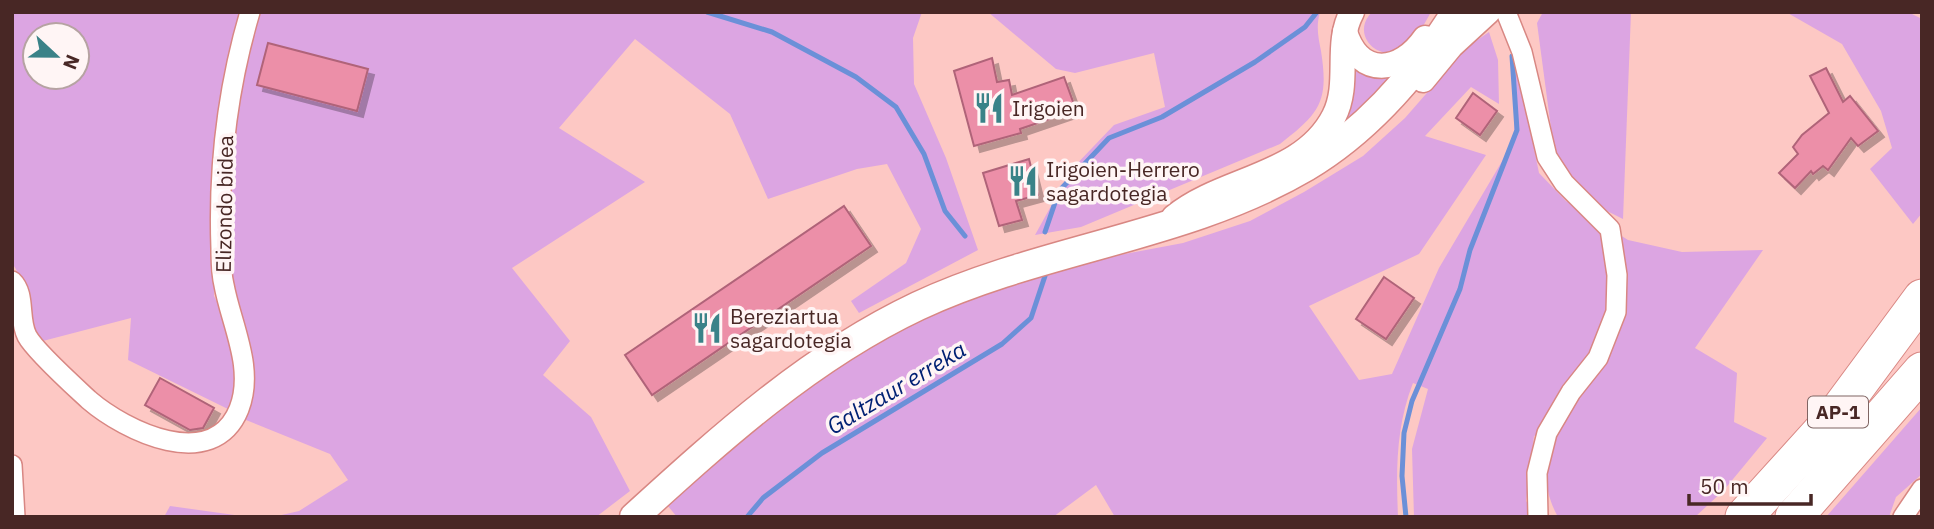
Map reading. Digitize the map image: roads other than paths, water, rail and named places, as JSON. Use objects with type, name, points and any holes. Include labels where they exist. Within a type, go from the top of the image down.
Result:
[{"type":"highway","name":"AP-1","points":[[1744,517],[1831,421],[1922,298]]},
{"type":"highway","name":"AP-1","points":[[1794,517],[1922,371]]},
{"type":"main road","points":[[634,517],[800,375],[889,320],[995,275],[1166,224],[1271,185],[1308,166],[1365,122],[1475,14]]},
{"type":"street","name":"Elizondo bidea","points":[[12,281],[20,294],[22,324],[28,338],[89,400],[110,416],[159,438],[190,444],[217,435],[230,424],[239,410],[244,374],[236,324],[223,283],[223,141],[228,97],[250,12]]},
{"type":"street","points":[[1349,22],[1359,56],[1374,64],[1391,66],[1409,56],[1442,12]]},
{"type":"street","points":[[1475,14],[1514,23],[1548,157],[1564,183],[1610,229],[1617,275],[1616,312],[1598,358],[1571,393],[1547,433],[1537,473],[1538,517]]},
{"type":"street","points":[[1166,224],[1199,200],[1273,169],[1319,139],[1333,117],[1344,91],[1342,48],[1349,22]]},
{"type":"street","points":[[12,465],[15,517]]},
{"type":"street","points":[[1903,517],[1922,489]]},
{"type":"waterway","points":[[707,12],[772,32],[856,77],[896,107],[924,154],[945,211],[965,236]]},
{"type":"waterway","name":"Galtzaur erreka","points":[[1045,232],[1059,191],[1109,138],[1162,117],[1255,62],[1305,27],[1317,12]]},
{"type":"waterway","points":[[1406,517],[1402,476],[1404,433],[1412,401],[1460,289],[1470,250],[1517,130],[1512,56]]},
{"type":"waterway","name":"Galtzaur erreka","points":[[747,517],[763,498],[822,453],[1002,344],[1031,318],[1045,276]]},
{"type":"place","name":"Irigoien","points":[[989,108]]},
{"type":"place","name":"Irigoien-Herrero sagardotegia","points":[[1023,181]]},
{"type":"place","name":"Bereziartua sagardotegia","points":[[707,328]]}]
